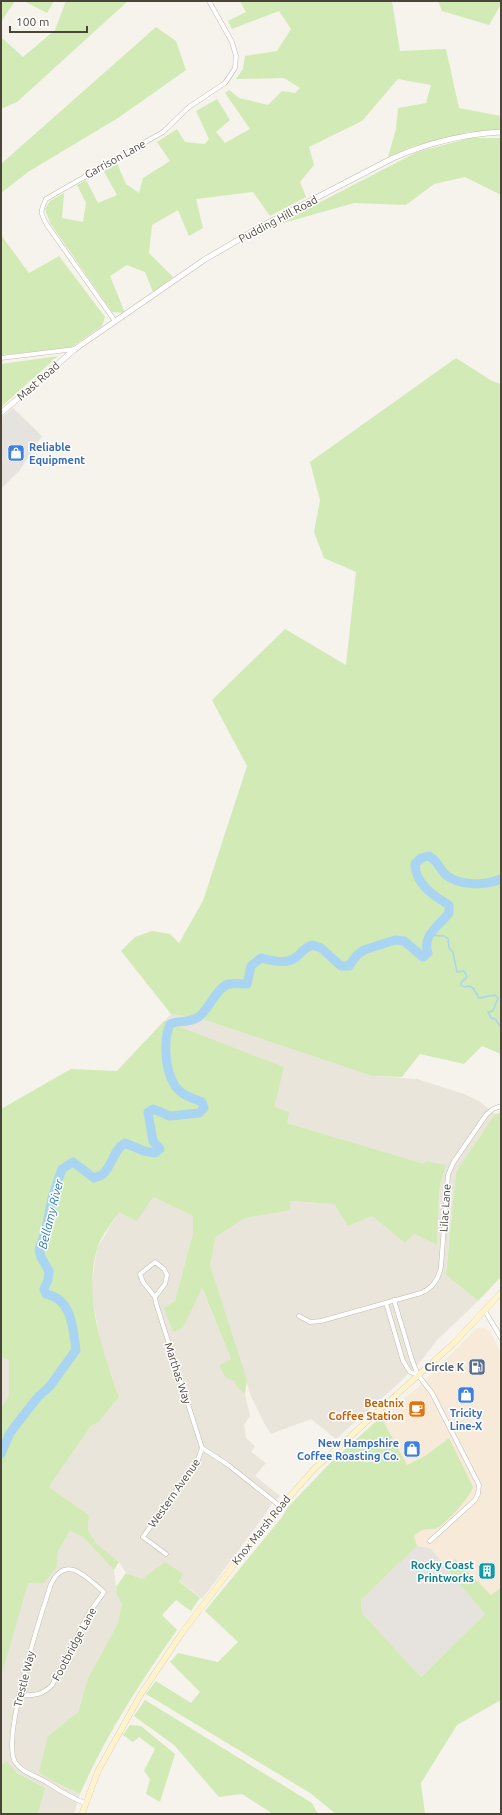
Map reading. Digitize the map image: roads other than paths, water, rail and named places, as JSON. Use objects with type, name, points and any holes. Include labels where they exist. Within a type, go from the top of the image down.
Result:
[{"type":"main road","name":"Knox Marsh Road","points":[[82,1814],[85,1803],[109,1749],[145,1687],[214,1589],[280,1506],[314,1469],[453,1344],[501,1293]]},
{"type":"street","name":"Garrison Lane","points":[[115,321],[47,225],[41,215],[41,210],[46,198],[163,132],[189,107],[225,83],[236,68],[236,56],[233,45],[209,1]]},
{"type":"street","name":"Pudding Hill Road","points":[[75,349],[220,250],[393,158],[445,139],[501,132]]},
{"type":"street","points":[[1,358],[75,349]]},
{"type":"street","name":"Mast Road","points":[[1,413],[75,349]]},
{"type":"street","name":"Lilac Lane","points":[[299,1316],[306,1321],[315,1322],[386,1303],[426,1290],[438,1278],[442,1260],[446,1188],[450,1168],[486,1115],[493,1109],[501,1106]]},
{"type":"street","name":"Marthas Way","points":[[155,1297],[165,1284],[167,1275],[164,1269],[156,1262],[140,1274],[143,1282],[155,1297],[202,1448]]},
{"type":"street","points":[[394,1300],[418,1375],[432,1393],[479,1488],[475,1500],[430,1542]]},
{"type":"street","points":[[386,1303],[403,1361],[410,1372],[418,1375]]},
{"type":"street","points":[[485,1311],[501,1338]]},
{"type":"street","points":[[202,1448],[227,1464],[280,1506]]},
{"type":"street","name":"Western Avenue","points":[[166,1554],[143,1537],[198,1460],[202,1448]]},
{"type":"street","name":"Trestle Way","points":[[85,1803],[63,1794],[47,1783],[26,1772],[16,1764],[13,1758],[12,1747],[19,1694],[49,1590],[58,1574],[66,1569],[78,1571],[104,1592]]},
{"type":"street","name":"Footbridge Lane","points":[[19,1694],[38,1694],[48,1690],[89,1613],[104,1592]]},
{"type":"waterway","name":"Bellamy River","points":[[1,1454],[10,1433],[38,1397],[50,1386],[76,1350],[72,1324],[66,1308],[55,1297],[46,1294],[44,1289],[48,1280],[49,1271],[41,1257],[39,1250],[46,1229],[52,1198],[62,1169],[73,1162],[94,1178],[100,1176],[109,1167],[118,1149],[125,1143],[144,1151],[155,1153],[160,1149],[153,1141],[148,1112],[153,1109],[170,1116],[199,1113],[204,1108],[202,1102],[186,1096],[180,1091],[171,1078],[166,1054],[166,1038],[170,1024],[197,1018],[224,986],[229,984],[247,984],[251,966],[261,958],[278,961],[291,960],[312,945],[321,948],[341,966],[349,966],[357,955],[364,950],[395,940],[404,941],[423,957],[428,953],[427,941],[429,936],[449,913],[449,905],[426,889],[418,878],[415,864],[421,858],[429,856],[446,875],[452,879],[465,883],[480,884],[501,879]]},
{"type":"waterway","points":[[429,935],[444,936],[448,939],[449,948],[453,952],[457,972],[464,971],[467,977],[461,985],[464,987],[469,986],[473,988],[479,998],[495,995],[498,998],[493,1011],[488,1012],[491,1018],[495,1019],[501,1027]]},
{"type":"place","name":"Reliable Equipment","points":[[16,453]]},
{"type":"place","name":"Circle K","points":[[477,1367]]},
{"type":"place","name":"Tricity Line-X","points":[[466,1395]]},
{"type":"place","name":"Beatnix Coffee Station","points":[[417,1409]]},
{"type":"place","name":"New Hampshire Coffee Roasting Co.","points":[[412,1449]]},
{"type":"place","name":"Rocky Coast Printworks","points":[[487,1571]]}]
